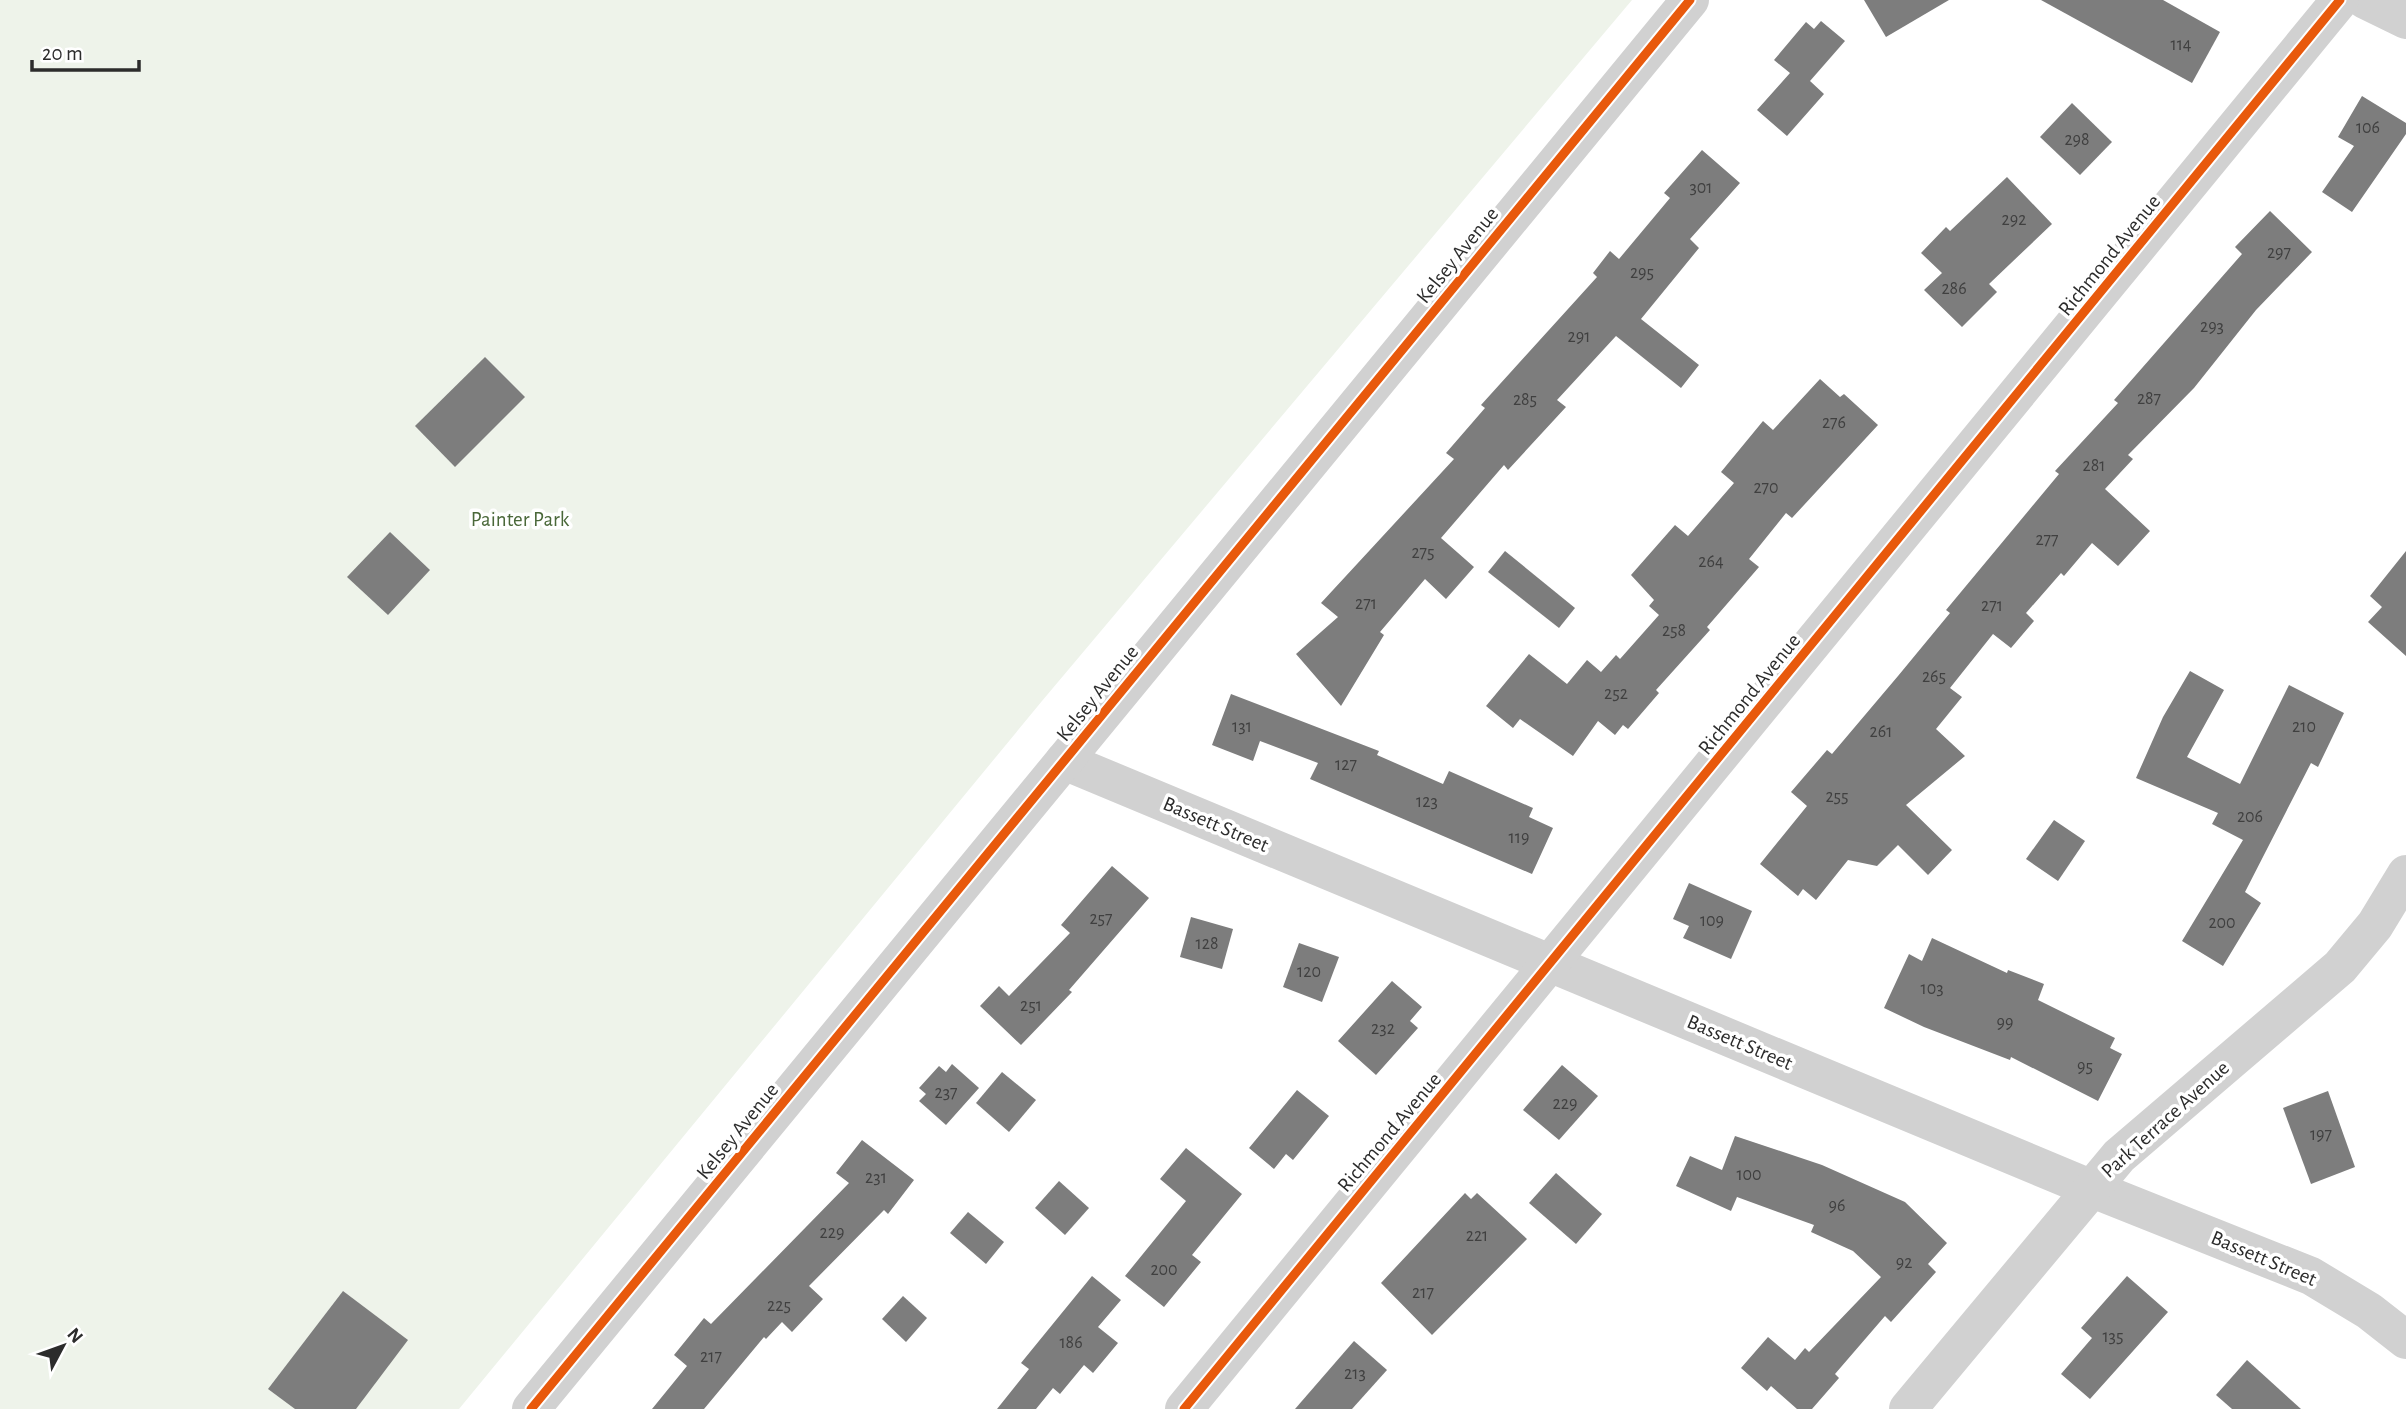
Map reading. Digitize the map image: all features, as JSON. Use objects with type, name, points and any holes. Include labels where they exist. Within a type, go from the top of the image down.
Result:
[{"type":"street","name":"Kelsey Avenue","points":[[531,1409],[1690,0]]},
{"type":"street","name":"Richmond Avenue","points":[[1184,1409],[2340,0]]},
{"type":"street","points":[[2365,0],[2406,20]]},
{"type":"street","name":"Bassett Street","points":[[1064,761],[2090,1188],[2311,1276],[2369,1311],[2406,1340]]},
{"type":"street","name":"Park Terrace Avenue","points":[[1908,1409],[2119,1156],[2340,967],[2375,925],[2406,874]]},
{"type":"green space","name":"Painter Park","points":[[0,0],[1632,0],[1042,701],[459,1409],[0,1409]]},
{"type":"building","points":[[1864,0],[1949,0],[1886,37]]},
{"type":"building","points":[[2041,0],[2163,0],[2220,32],[2192,83]]},
{"type":"building","points":[[1821,21],[1845,41],[1810,81],[1824,94],[1787,136],[1757,110],[1790,73],[1774,60],[1806,22],[1814,29]]},
{"type":"building","points":[[2362,96],[2406,123],[2406,134],[2352,212],[2322,192],[2354,146],[2338,137]]},
{"type":"building","points":[[2072,103],[2112,142],[2080,175],[2040,137]]},
{"type":"building","points":[[1702,150],[1740,183],[1690,239],[1699,248],[1641,319],[1699,365],[1681,388],[1616,336],[1557,400],[1566,407],[1508,470],[1504,465],[1441,538],[1474,567],[1446,599],[1425,579],[1380,632],[1384,635],[1341,706],[1296,654],[1338,617],[1321,603],[1454,459],[1446,453],[1485,408],[1481,405],[1597,277],[1593,273],[1610,251],[1619,259],[1670,198],[1664,193]]},
{"type":"building","points":[[2007,177],[2052,224],[1989,284],[1997,292],[1962,327],[1924,290],[1942,273],[1921,253],[1946,227],[1950,231]]},
{"type":"building","points":[[2270,211],[2312,252],[2256,310],[2194,388],[2128,455],[2133,459],[2105,489],[2150,531],[2118,566],[2092,543],[2064,576],[2061,573],[2026,613],[2034,621],[2011,648],[1993,634],[1950,688],[1962,697],[1936,729],[1965,756],[1906,805],[1952,850],[1928,875],[1898,845],[1877,866],[1848,860],[1816,900],[1803,889],[1798,896],[1760,864],[1807,806],[1791,792],[1827,750],[1832,754],[1950,613],[1946,610],[2059,474],[2055,471],[2118,403],[2114,400],[2242,254],[2235,247]]},
{"type":"building","points":[[485,357],[525,397],[455,467],[415,426]]},
{"type":"building","points":[[1820,379],[1840,397],[1844,394],[1878,425],[1792,518],[1786,513],[1749,559],[1759,567],[1707,627],[1710,630],[1656,690],[1659,693],[1628,729],[1623,725],[1615,735],[1598,721],[1573,756],[1520,719],[1513,728],[1486,706],[1529,654],[1567,684],[1587,660],[1601,672],[1616,655],[1620,659],[1659,615],[1649,606],[1654,600],[1631,575],[1675,525],[1688,536],[1734,483],[1721,472],[1763,421],[1773,430]]},
{"type":"building","points":[[390,532],[430,570],[388,615],[347,577]]},
{"type":"building","points":[[1505,551],[1575,608],[1559,628],[1488,572]]},
{"type":"building","points":[[2406,551],[2406,656],[2368,622],[2382,607],[2370,596]]},
{"type":"building","points":[[2190,671],[2224,690],[2187,757],[2240,784],[2289,685],[2344,713],[2318,767],[2311,763],[2245,892],[2261,903],[2223,966],[2182,941],[2243,840],[2212,824],[2218,813],[2136,778],[2163,717]]},
{"type":"building","points":[[1231,694],[1379,751],[1377,755],[1443,784],[1449,771],[1533,808],[1529,817],[1553,828],[1532,874],[1310,779],[1318,763],[1260,741],[1253,761],[1212,745]]},
{"type":"building","points":[[2054,820],[2085,841],[2058,881],[2026,859]]},
{"type":"building","points":[[1112,866],[1149,898],[1069,990],[1072,992],[1021,1045],[980,1006],[999,986],[1009,996],[1070,933],[1061,925]]},
{"type":"building","points":[[1689,883],[1752,911],[1731,959],[1683,938],[1689,926],[1673,919]]},
{"type":"building","points":[[1191,917],[1233,929],[1222,969],[1180,957]]},
{"type":"building","points":[[1932,938],[2007,973],[2008,970],[2044,984],[2038,1000],[2115,1038],[2110,1048],[2122,1054],[2098,1101],[2011,1057],[2010,1060],[1924,1027],[1884,1008],[1909,954],[1922,961]]},
{"type":"building","points":[[1299,943],[1339,957],[1322,1002],[1283,987]]},
{"type":"building","points":[[1392,981],[1422,1007],[1410,1021],[1418,1028],[1376,1075],[1338,1041]]},
{"type":"building","points":[[952,1064],[979,1088],[946,1125],[919,1101],[926,1094],[919,1088],[939,1066],[946,1072]]},
{"type":"building","points":[[1562,1065],[1598,1096],[1559,1140],[1523,1110]]},
{"type":"building","points":[[1002,1072],[1036,1100],[1009,1132],[976,1103]]},
{"type":"building","points":[[1297,1090],[1329,1116],[1293,1160],[1286,1154],[1274,1169],[1249,1148]]},
{"type":"building","points":[[2328,1091],[2355,1167],[2311,1184],[2283,1108]]},
{"type":"building","points":[[1735,1136],[1822,1165],[1905,1202],[1947,1243],[1928,1264],[1936,1272],[1891,1322],[1885,1316],[1835,1374],[1839,1378],[1812,1409],[1797,1409],[1771,1386],[1767,1391],[1741,1368],[1768,1337],[1795,1360],[1805,1348],[1809,1352],[1881,1277],[1853,1251],[1811,1232],[1814,1225],[1737,1197],[1731,1211],[1676,1186],[1690,1156],[1722,1170]]},
{"type":"building","points":[[862,1140],[914,1180],[888,1214],[884,1210],[809,1286],[823,1299],[792,1332],[782,1322],[766,1339],[764,1337],[704,1409],[652,1409],[687,1366],[674,1355],[704,1318],[711,1324],[849,1183],[836,1173]]},
{"type":"building","points":[[1186,1148],[1242,1194],[1192,1255],[1201,1262],[1164,1307],[1125,1276],[1186,1201],[1160,1179]]},
{"type":"building","points":[[1556,1173],[1602,1214],[1576,1244],[1529,1203]]},
{"type":"building","points":[[1059,1181],[1089,1208],[1065,1235],[1035,1208]]},
{"type":"building","points":[[1465,1193],[1471,1199],[1477,1193],[1527,1239],[1432,1335],[1381,1283]]},
{"type":"building","points":[[968,1212],[1004,1242],[986,1264],[950,1233]]},
{"type":"building","points":[[1092,1276],[1121,1300],[1098,1327],[1118,1343],[1093,1373],[1084,1365],[1060,1394],[1053,1388],[1036,1409],[997,1409],[1029,1369],[1021,1363]]},
{"type":"building","points":[[2127,1276],[2168,1312],[2090,1399],[2061,1374],[2092,1338],[2081,1328]]},
{"type":"building","points":[[343,1291],[408,1340],[356,1409],[295,1409],[268,1389]]},
{"type":"building","points":[[903,1296],[927,1318],[906,1342],[882,1319]]},
{"type":"building","points":[[1354,1341],[1387,1370],[1352,1409],[1295,1409]]},
{"type":"building","points":[[2247,1360],[2301,1409],[2232,1409],[2216,1395]]},
{"type":"cycle path","points":[[531,1409],[1690,0]]},
{"type":"cycle path","points":[[1184,1409],[2340,0]]}]
